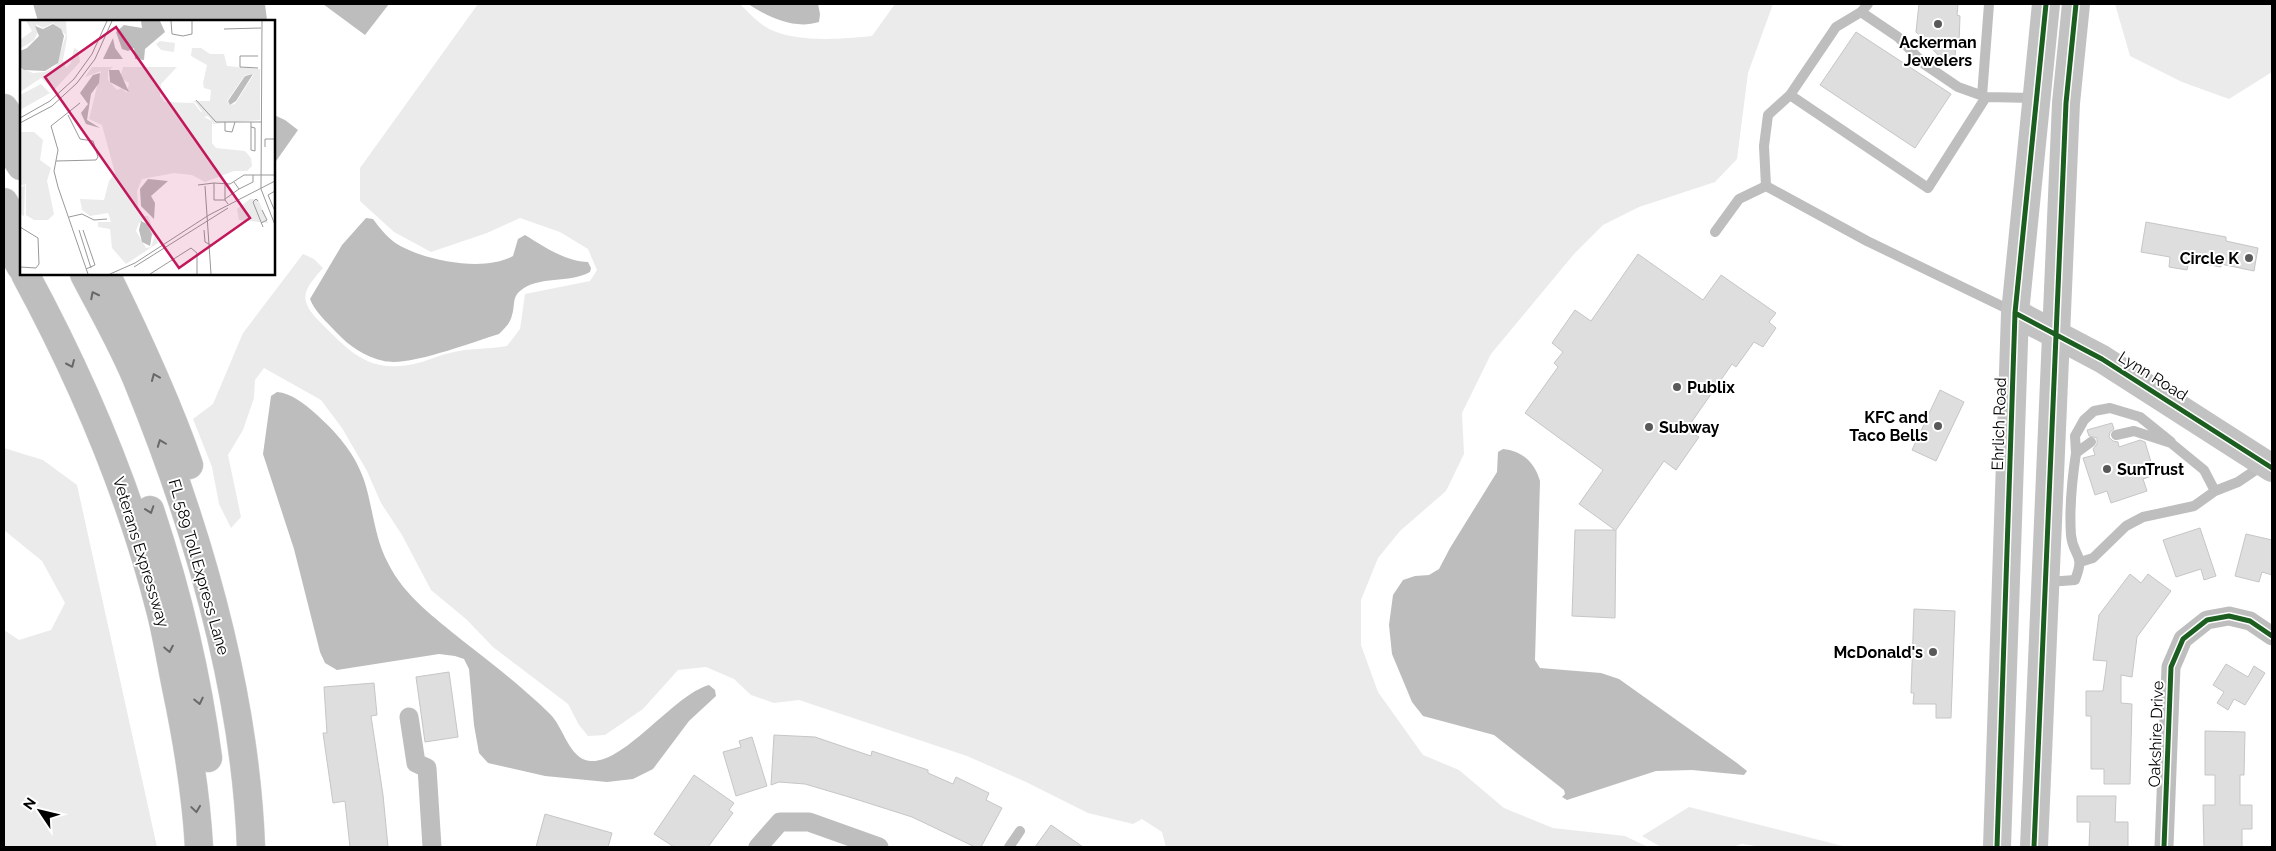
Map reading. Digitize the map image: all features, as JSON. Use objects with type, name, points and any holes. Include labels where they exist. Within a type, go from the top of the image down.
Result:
[{"type":"highway","points":[[4,108],[20,132]]},
{"type":"highway","points":[[4,140],[20,164]]},
{"type":"highway","points":[[4,202],[20,229]]},
{"type":"highway","points":[[4,237],[20,265]]},
{"type":"highway","name":"Veterans Expressway","points":[[26,275],[60,338],[108,448],[136,526],[162,613],[184,727],[199,847]]},
{"type":"highway","name":"FL 589 Toll Express Lane","points":[[47,275],[82,344],[126,440],[164,552],[183,625],[202,716],[218,847]]},
{"type":"highway","name":"FL 589 Toll Express Lane","points":[[85,275],[138,380],[185,507],[218,624],[240,727],[252,847]]},
{"type":"highway","points":[[106,275],[144,351],[171,415],[207,517],[237,627],[256,729],[270,847]]},
{"type":"main road","name":"Ehrlich Road","points":[[1997,847],[2015,313],[2046,4]]},
{"type":"main road","points":[[2034,847],[2066,103],[2076,4]]},
{"type":"main road","name":"Lynn Road","points":[[2015,313],[2128,374],[2269,466]]},
{"type":"street","name":"Oakshire Drive","points":[[2164,847],[2172,668],[2183,639],[2208,620],[2229,616],[2250,621],[2272,636]]},
{"type":"street","points":[[409,717],[416,763],[427,768],[432,847]]},
{"type":"street","points":[[758,847],[780,822],[809,822],[879,847]]},
{"type":"lane","points":[[1766,186],[1764,146],[1768,115],[1790,95],[1836,27],[1861,12],[1868,4]]},
{"type":"lane","points":[[1790,95],[1928,188],[1984,97],[1990,4]]},
{"type":"lane","points":[[1861,12],[1898,37],[1924,64],[1958,87],[1984,97],[2036,98]]},
{"type":"lane","points":[[1715,232],[1739,199],[1766,186]]},
{"type":"lane","points":[[1766,186],[1867,241],[2015,313]]},
{"type":"lane","points":[[2046,583],[2075,580],[2080,567],[2079,556],[2071,538],[2072,481],[2076,453],[2075,436],[2084,420],[2094,411],[2110,408],[2140,417],[2204,470],[2215,491]]},
{"type":"lane","points":[[2116,435],[2134,431],[2172,443]]},
{"type":"lane","points":[[2076,453],[2091,442]]},
{"type":"lane","points":[[2080,562],[2093,558],[2126,526],[2143,517],[2194,506],[2215,491],[2269,466]]},
{"type":"lane","points":[[1009,847],[1020,831]]},
{"type":"shaded area","points":[[33,4],[265,4],[267,20],[38,20]]},
{"type":"shaded area","points":[[323,4],[389,4],[365,35]]},
{"type":"shaded area","points":[[478,4],[740,4],[757,21],[769,29],[793,36],[820,39],[872,36],[895,4],[1773,4],[1748,73],[1737,159],[1715,182],[1639,207],[1603,225],[1574,254],[1491,354],[1462,413],[1464,454],[1446,491],[1400,531],[1378,558],[1361,600],[1361,645],[1378,692],[1423,755],[1459,770],[1504,808],[1553,828],[1625,836],[1648,847],[1166,847],[1162,832],[1142,819],[1133,824],[1088,813],[1026,782],[967,756],[799,700],[774,703],[751,695],[734,679],[706,667],[678,670],[643,709],[605,735],[588,736],[579,725],[568,704],[493,647],[466,619],[431,590],[402,535],[381,503],[367,471],[342,428],[321,400],[264,368],[255,380],[254,398],[243,430],[228,455],[241,517],[231,528],[219,504],[212,467],[193,419],[213,404],[243,333],[303,254],[314,259],[323,268],[311,282],[306,294],[306,300],[312,313],[352,352],[374,363],[387,366],[418,363],[460,351],[507,346],[520,329],[525,294],[590,281],[597,270],[588,249],[560,232],[520,218],[487,233],[431,252],[394,232],[360,201],[360,168]]},
{"type":"shaded area","points":[[748,4],[818,4],[819,22],[800,24],[782,21]]},
{"type":"shaded area","points":[[2115,4],[2272,4],[2272,72],[2229,99],[2182,82],[2130,56]]},
{"type":"shaded area","points":[[275,115],[285,120],[298,130],[275,163]]},
{"type":"shaded area","points":[[366,218],[373,219],[394,242],[419,254],[435,259],[469,264],[486,264],[501,261],[513,256],[518,239],[525,235],[547,249],[563,256],[588,262],[591,268],[590,272],[582,276],[536,283],[517,293],[510,321],[499,334],[424,357],[395,362],[384,361],[364,354],[346,342],[321,316],[310,299],[342,245]]},
{"type":"shaded area","points":[[277,392],[293,397],[307,406],[331,428],[356,461],[364,480],[383,553],[403,586],[431,615],[529,694],[550,714],[572,748],[583,759],[590,761],[604,759],[618,752],[695,691],[709,685],[715,690],[716,696],[689,721],[653,769],[633,779],[607,782],[545,776],[488,763],[479,753],[474,725],[469,669],[464,659],[439,654],[337,670],[325,663],[320,652],[294,549],[263,454],[271,396]]},
{"type":"shaded area","points":[[4,448],[43,460],[77,485],[157,847],[4,847],[4,630],[19,640],[51,630],[65,603],[42,561],[4,530]]},
{"type":"shaded area","points":[[1503,449],[1517,452],[1527,459],[1535,469],[1540,481],[1535,660],[1540,668],[1601,673],[1619,679],[1737,763],[1747,771],[1744,775],[1692,770],[1656,771],[1567,800],[1562,797],[1565,794],[1564,790],[1494,735],[1423,716],[1412,702],[1392,654],[1389,625],[1393,595],[1403,580],[1415,576],[1429,575],[1439,569],[1497,472],[1498,452]]},
{"type":"shaded area","points":[[1689,807],[1848,847],[1764,847],[1742,844],[1732,847],[1661,847],[1642,836]]},
{"type":"building","name":"Ackerman Jewelers","points":[[1919,4],[1958,4],[1957,15],[1960,16],[1959,43],[1956,43],[1955,57],[1939,56],[1916,32]]},
{"type":"building","points":[[1856,32],[1951,94],[1915,148],[1820,85]]},
{"type":"building","points":[[2146,222],[2226,237],[2226,241],[2258,248],[2254,271],[2221,264],[2221,267],[2189,261],[2187,270],[2169,267],[2170,257],[2141,252]]},
{"type":"building","points":[[1638,254],[1703,300],[1721,275],[1776,313],[1769,322],[1776,328],[1763,347],[1754,342],[1736,367],[1732,364],[1686,430],[1699,437],[1676,470],[1664,461],[1616,530],[1615,618],[1572,616],[1575,530],[1615,530],[1579,504],[1603,470],[1525,413],[1558,367],[1554,363],[1563,352],[1552,343],[1575,310],[1591,321]]},
{"type":"building","name":"KFC and Taco Bells","points":[[1940,390],[1964,402],[1936,461],[1912,450]]},
{"type":"building","points":[[2112,423],[2114,429],[2110,432],[2109,437],[2113,441],[2118,442],[2119,447],[2140,440],[2145,442],[2155,475],[2143,479],[2147,491],[2111,503],[2107,491],[2095,495],[2083,458],[2095,455],[2093,449],[2097,444],[2097,438],[2089,436],[2087,430]]},
{"type":"building","points":[[2200,528],[2216,576],[2204,580],[2201,569],[2176,577],[2163,540]]},
{"type":"building","points":[[2246,534],[2272,540],[2272,575],[2262,572],[2259,582],[2235,576]]},
{"type":"building","points":[[2130,574],[2141,583],[2148,574],[2171,591],[2137,637],[2132,677],[2121,675],[2121,703],[2132,704],[2130,784],[2104,784],[2104,769],[2091,769],[2091,716],[2086,716],[2086,691],[2103,691],[2107,661],[2093,660],[2099,615]]},
{"type":"building","name":"McDonald's","points":[[1914,609],[1955,611],[1951,718],[1936,718],[1936,704],[1913,704],[1914,693],[1911,693]]},
{"type":"building","points":[[2226,664],[2248,677],[2254,666],[2265,673],[2245,705],[2234,699],[2228,710],[2217,703],[2224,692],[2213,685]]},
{"type":"building","points":[[449,672],[458,737],[425,742],[416,677]]},
{"type":"building","points":[[374,683],[377,715],[371,716],[383,795],[388,847],[350,847],[345,801],[333,803],[323,733],[327,733],[324,687]]},
{"type":"building","points":[[2205,731],[2245,732],[2244,775],[2240,775],[2240,805],[2252,805],[2252,829],[2242,829],[2242,847],[2204,847],[2203,805],[2215,805],[2215,775],[2205,775]]},
{"type":"building","points":[[774,735],[815,737],[871,756],[872,751],[928,770],[928,773],[953,784],[956,777],[989,793],[986,800],[1002,808],[981,847],[975,847],[912,817],[849,797],[805,784],[779,782],[771,785]]},
{"type":"building","points":[[752,737],[767,786],[736,796],[723,752],[741,747],[739,741]]},
{"type":"building","points":[[694,775],[734,803],[729,810],[733,813],[708,847],[674,847],[654,834]]},
{"type":"building","points":[[2077,796],[2116,796],[2115,822],[2128,822],[2128,847],[2089,847],[2090,822],[2077,822]]},
{"type":"building","points":[[545,814],[612,833],[608,847],[536,847]]},
{"type":"building","points":[[1051,825],[1083,847],[1035,847]]},
{"type":"cycle path","points":[[1997,847],[2015,313],[2046,4]]},
{"type":"cycle path","points":[[2034,847],[2066,103],[2076,4]]},
{"type":"cycle path","points":[[2015,313],[2102,359],[2272,468]]},
{"type":"cycle path","points":[[2164,847],[2171,667],[2183,639],[2207,620],[2229,616],[2250,621],[2272,636]]},
{"type":"place","name":"Ackerman Jewelers","points":[[1938,24]]},
{"type":"place","name":"Circle K","points":[[2249,258]]},
{"type":"place","name":"Publix","points":[[1677,387]]},
{"type":"place","name":"KFC and Taco Bells","points":[[1938,426]]},
{"type":"place","name":"Subway","points":[[1649,427]]},
{"type":"place","name":"SunTrust","points":[[2107,469]]},
{"type":"place","name":"McDonald's","points":[[1933,652]]}]
